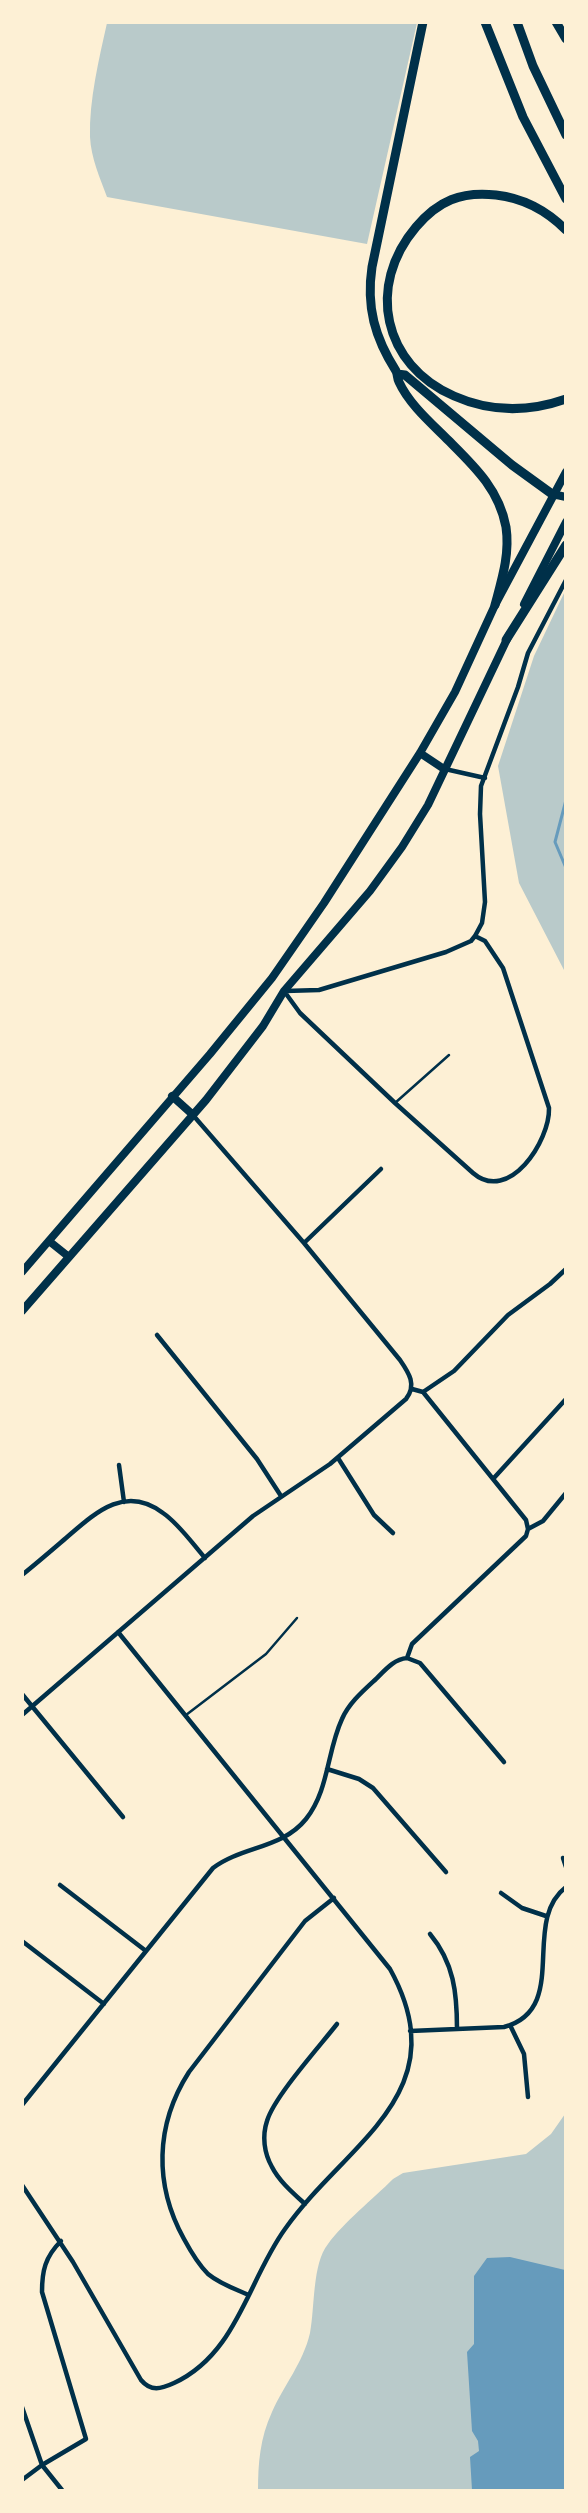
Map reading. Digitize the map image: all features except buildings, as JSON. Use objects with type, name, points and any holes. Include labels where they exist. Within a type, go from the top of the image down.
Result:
[{"type":"highway","points":[[424,22],[370,279],[370,303],[374,328],[384,352],[397,374],[398,381],[411,400],[479,471],[491,488],[500,506],[506,528],[507,550],[495,605]]},
{"type":"highway","points":[[485,22],[523,117],[566,199]]},
{"type":"highway","points":[[517,22],[537,74],[566,135]]},
{"type":"highway","points":[[556,22],[566,39]]},
{"type":"highway","points":[[566,230],[541,210],[512,198],[476,194],[448,200],[426,215],[404,241],[390,273],[387,296],[390,326],[402,354],[418,372],[438,388],[474,404],[500,408],[526,409],[566,399]]},
{"type":"highway","points":[[397,374],[405,375],[504,459],[552,494]]},
{"type":"highway","points":[[506,640],[566,544]]},
{"type":"main road","points":[[22,1272],[272,978],[330,895],[420,753],[455,692],[495,605],[552,494],[566,472]]},
{"type":"main road","points":[[552,494],[566,497]]},
{"type":"main road","points":[[22,1311],[192,1114],[263,1026],[284,991],[370,891],[402,846],[428,805],[506,640],[566,522]]},
{"type":"main road","points":[[420,753],[444,769]]},
{"type":"main road","points":[[272,978],[284,991]]},
{"type":"main road","points":[[172,1096],[192,1114]]},
{"type":"main road","points":[[50,1240],[69,1257]]},
{"type":"street","points":[[284,991],[319,990],[446,952],[471,941],[475,936],[482,923],[485,902],[480,804],[481,786],[518,687],[528,653],[566,580]]},
{"type":"street","points":[[444,769],[485,778]]},
{"type":"street","points":[[284,991],[300,1013],[472,1173],[488,1181],[505,1180],[514,1174],[543,1139],[550,1117],[548,1100],[503,968],[485,941],[475,936]]},
{"type":"street","points":[[22,1715],[253,1516],[338,1458],[406,1399],[412,1389],[411,1380],[400,1360],[304,1242],[192,1114]]},
{"type":"street","points":[[304,1242],[381,1169]]},
{"type":"street","points":[[423,1392],[449,1375],[472,1354],[508,1315],[550,1284],[566,1269]]},
{"type":"street","points":[[157,1334],[257,1459],[281,1496]]},
{"type":"street","points":[[407,1658],[412,1644],[524,1538],[528,1529],[526,1520],[423,1392],[412,1389]]},
{"type":"street","points":[[493,1479],[566,1399]]},
{"type":"street","points":[[338,1458],[374,1515],[394,1533]]},
{"type":"street","points":[[118,1465],[124,1502]]},
{"type":"street","points":[[528,1529],[543,1521],[566,1493]]},
{"type":"street","points":[[22,1575],[94,1514],[109,1505],[124,1502],[143,1503],[164,1513],[204,1558]]},
{"type":"street","points":[[22,2185],[61,2241],[141,2380],[152,2388],[164,2388],[180,2380],[210,2357],[227,2336],[277,2241],[305,2204],[376,2129],[391,2108],[406,2074],[410,2049],[410,2031],[404,2001],[390,1970],[334,1898],[118,1632]]},
{"type":"street","points":[[22,2105],[213,1868],[225,1860],[285,1838],[299,1827],[312,1811],[320,1793],[338,1729],[350,1705],[395,1661],[407,1658],[420,1663],[504,1762]]},
{"type":"street","points":[[22,1694],[123,1817]]},
{"type":"street","points":[[327,1769],[359,1779],[373,1788],[446,1872]]},
{"type":"street","points":[[563,1858],[566,1866]]},
{"type":"street","points":[[60,1885],[146,1950]]},
{"type":"street","points":[[410,2031],[510,2025],[527,2014],[538,1997],[546,1916],[551,1903],[566,1887]]},
{"type":"street","points":[[501,1894],[522,1908],[546,1916]]},
{"type":"street","points":[[249,2295],[209,2275],[199,2264],[179,2230],[169,2207],[163,2182],[162,2156],[164,2131],[171,2106],[189,2072],[305,1921],[334,1898]]},
{"type":"street","points":[[430,1934],[444,1954],[453,1975],[456,1992],[457,2029]]},
{"type":"street","points":[[22,1940],[104,2004]]},
{"type":"street","points":[[305,2204],[281,2180],[270,2164],[265,2147],[265,2130],[274,2106],[337,2024]]},
{"type":"street","points":[[510,2025],[524,2054],[528,2097]]},
{"type":"street","points":[[22,2196],[27,2190]]},
{"type":"street","points":[[22,2480],[42,2464],[86,2439],[42,2292],[42,2271],[51,2252],[61,2241]]},
{"type":"street","points":[[22,2407],[42,2464],[62,2490]]},
{"type":"lane","points":[[395,1103],[449,1055]]},
{"type":"lane","points":[[186,1715],[266,1654],[297,1618]]},
{"type":"shaded area","points":[[107,23],[417,23],[367,244],[107,197],[94,160],[90,137],[90,123],[93,94]]},
{"type":"shaded area","points":[[565,591],[565,972],[519,883],[498,766],[534,656]]},
{"type":"shaded area","points":[[565,2114],[565,2490],[258,2490],[262,2441],[272,2412],[307,2344],[312,2323],[319,2263],[328,2244],[350,2219],[393,2179],[403,2173],[526,2154],[551,2134]]},
{"type":"water","points":[[510,2257],[565,2270],[565,2490],[472,2490],[470,2457],[479,2451],[478,2441],[472,2431],[467,2352],[474,2344],[474,2276],[487,2258]]},
{"type":"waterway","points":[[566,800],[555,842],[566,868]]}]
